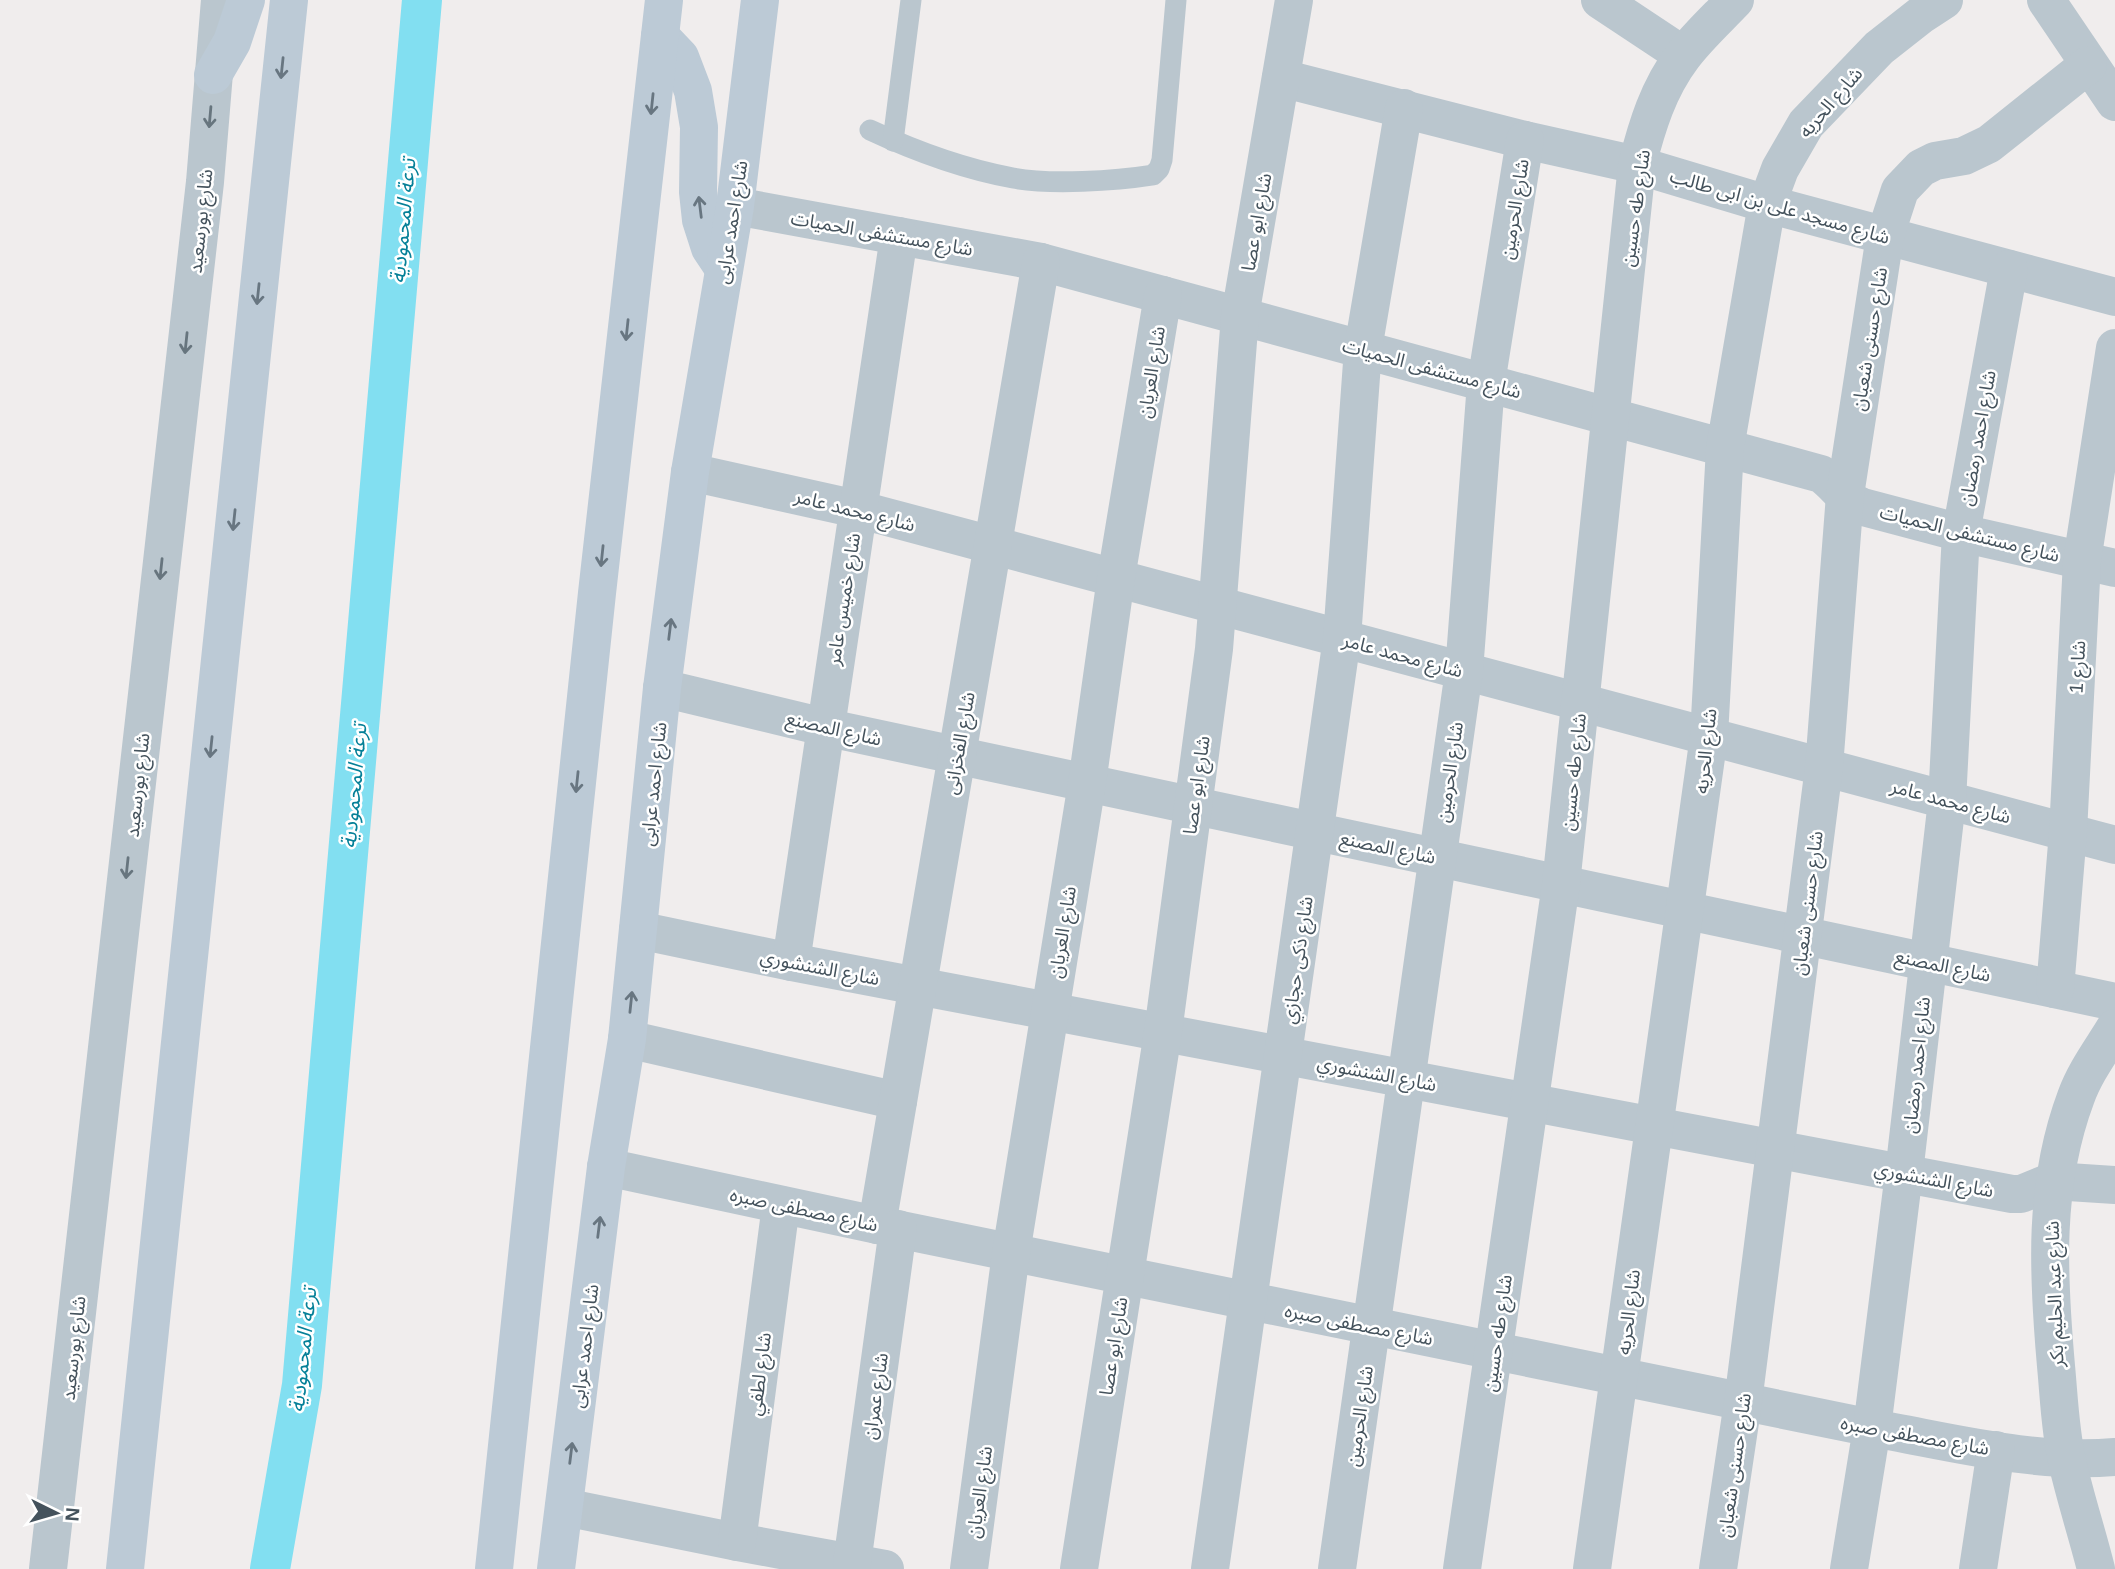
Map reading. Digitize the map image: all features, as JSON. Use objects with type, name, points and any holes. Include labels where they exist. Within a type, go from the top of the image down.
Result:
[{"type":"main road","points":[[213,75],[232,42],[246,0]]},
{"type":"main road","points":[[125,1569],[289,0]]},
{"type":"main road","name":"شارع احمد عرابى","points":[[556,1569],[606,1167],[627,1039],[662,688],[690,472],[735,206],[760,0]]},
{"type":"main road","points":[[662,18],[693,91],[699,127],[698,192],[701,220],[710,248],[724,270]]},
{"type":"main road","points":[[494,1569],[594,620],[662,18]]},
{"type":"street","name":"شارع بورسعيد","points":[[48,1569],[205,182],[219,0]]},
{"type":"street","name":"شارع ابو عصا","points":[[1079,1569],[1163,1032],[1219,606],[1240,316],[1294,0]]},
{"type":"street","points":[[1601,0],[1683,55]]},
{"type":"street","name":"شارع طه حسين","points":[[1462,1569],[1561,884],[1637,165],[1649,120],[1663,87],[1683,55],[1735,0]]},
{"type":"street","name":"شارع الحريه","points":[[1592,1569],[1709,737],[1725,448],[1767,204],[1780,170],[1806,124],[1879,48],[1944,0]]},
{"type":"street","points":[[2046,0],[2115,102]]},
{"type":"street","name":"شارع حسنى شعبان","points":[[1718,1569],[1743,1402],[1824,767],[1845,495],[1885,236],[1900,190],[1915,173],[1935,161],[1964,156],[1989,144],[2088,65]]},
{"type":"street","name":"شارع مسجد على بن ابى طالب","points":[[1281,78],[1637,165],[1767,204],[2115,297]]},
{"type":"street","name":"شارع ذكى حجازي","points":[[1210,1569],[1342,638],[1363,349],[1404,108]]},
{"type":"street","name":"شارع الحرمين","points":[[1337,1569],[1464,671],[1486,383],[1525,139]]},
{"type":"street","name":"شارع مستشفى الحميات","points":[[735,206],[1041,262],[1821,474],[1856,505],[2099,565]]},
{"type":"street","name":"شارع خميس عامر","points":[[791,962],[899,236]]},
{"type":"street","name":"شارع الفخرانى","points":[[887,1227],[898,1101],[1041,262]]},
{"type":"street","name":"شارع احمد رمضان","points":[[1849,1569],[1872,1428],[1947,800],[1961,533],[2009,269]]},
{"type":"street","name":"شارع العريان","points":[[969,1569],[1011,1252],[1163,295]]},
{"type":"street","name":"شارع 1","points":[[2054,989],[2068,832],[2099,565],[2115,348]]},
{"type":"street","name":"شارع محمد عامر","points":[[690,472],[857,509],[2115,845]]},
{"type":"street","name":"شارع المصنع","points":[[662,688],[824,727],[2115,1002]]},
{"type":"street","name":"شارع الشنشوري","points":[[638,930],[791,962],[2012,1194],[2021,1194],[2053,1181],[2115,1185]]},
{"type":"street","name":"شارع عبد الحليم بكر","points":[[2096,1569],[2067,1459],[2053,1334],[2050,1267],[2053,1181],[2076,1098],[2101,1073],[2115,1028]]},
{"type":"street","points":[[627,1039],[898,1101]]},
{"type":"street","name":"شارع مصطفى صبره","points":[[606,1167],[1124,1276],[1872,1428],[1996,1450],[2067,1459],[2115,1457]]},
{"type":"street","name":"شارع لطفي","points":[[737,1542],[781,1205]]},
{"type":"street","name":"شارع عمران","points":[[869,1566],[887,1227]]},
{"type":"street","points":[[1978,1569],[1996,1450]]},
{"type":"street","points":[[564,1507],[869,1566]]},
{"type":"lane","points":[[893,141],[911,0]]},
{"type":"lane","points":[[870,130],[953,163],[1016,178],[1080,181],[1153,175],[1162,160],[1176,0]]},
{"type":"waterway","name":"ترعة المحمودية","points":[[270,1569],[302,1385],[422,0]]}]
